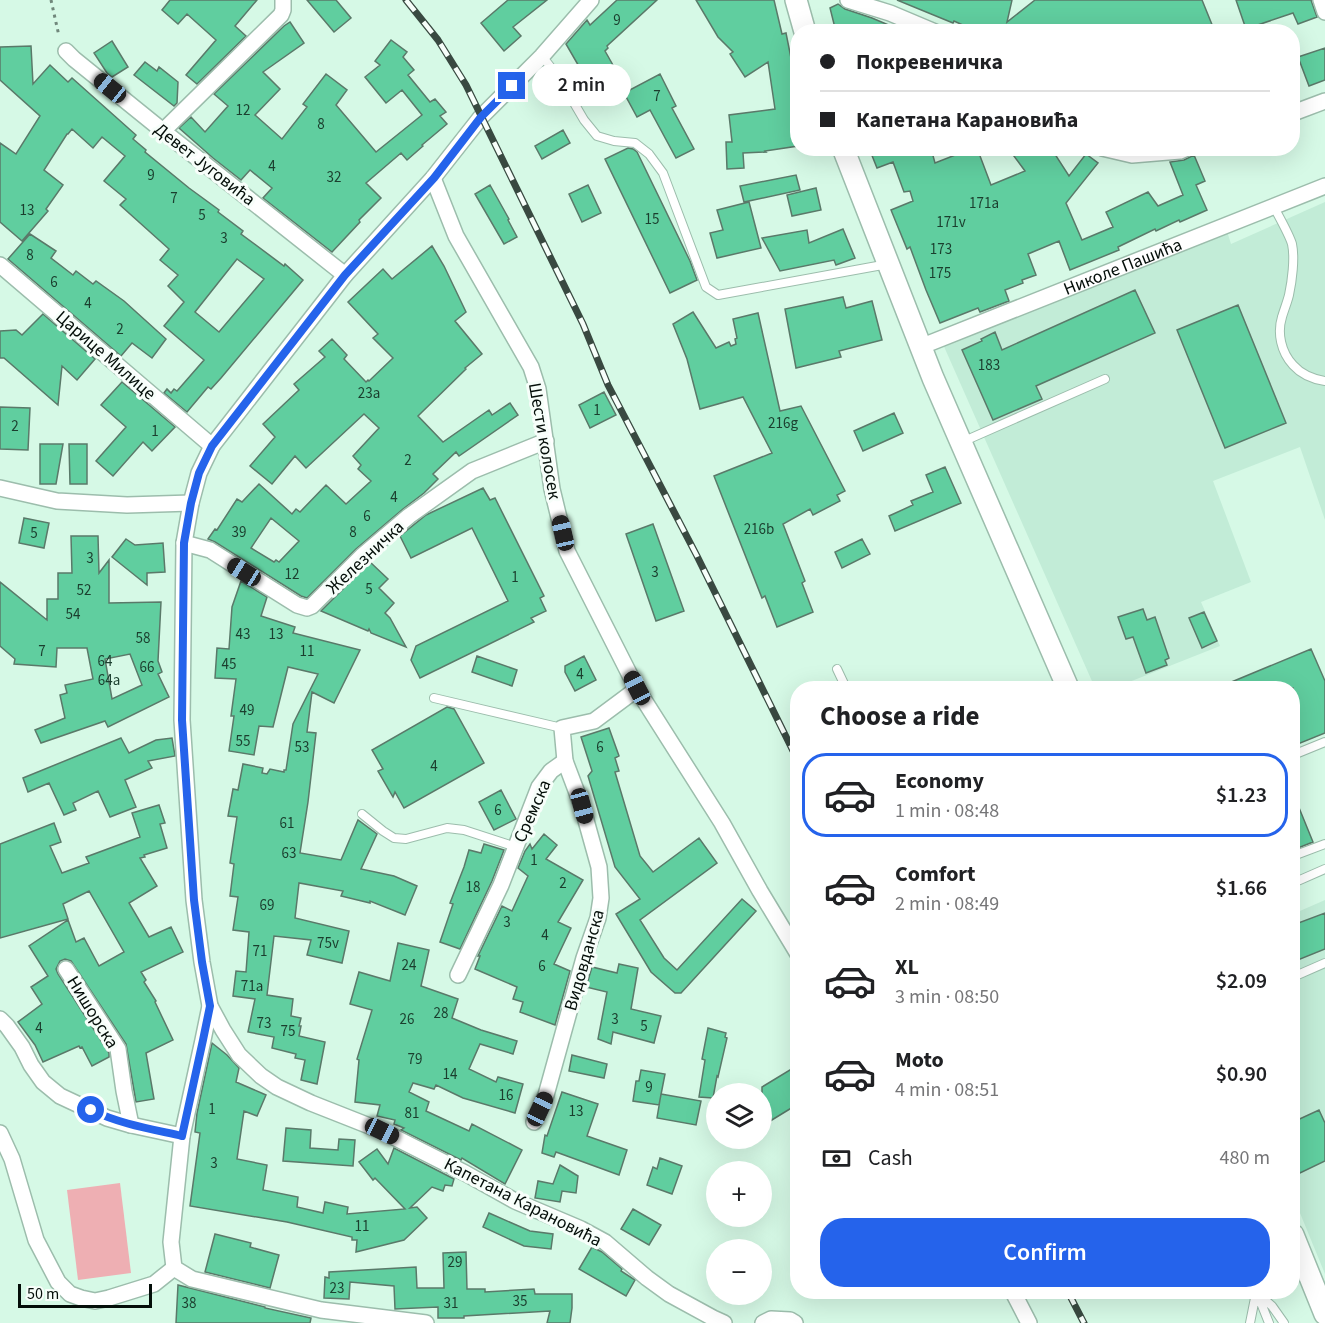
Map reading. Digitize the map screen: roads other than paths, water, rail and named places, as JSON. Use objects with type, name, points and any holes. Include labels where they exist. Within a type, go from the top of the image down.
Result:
[{"type":"main road","points":[[796,0],[803,24]]},
{"type":"main road","points":[[846,156],[920,347],[1065,681]]},
{"type":"main road","points":[[1300,1252],[1325,1314]]},
{"type":"street","points":[[163,131],[281,15],[283,0]]},
{"type":"street","name":"Капетана Карановића","points":[[591,0],[542,56],[481,117],[434,178],[345,275],[212,446],[199,473],[184,543],[182,720],[194,900],[210,1006],[232,1046],[261,1076],[277,1087],[382,1131],[514,1201],[581,1229],[605,1242],[669,1294],[724,1323]]},
{"type":"street","points":[[847,0],[890,13],[916,24]]},
{"type":"street","points":[[1321,0],[1325,12]]},
{"type":"street","name":"Девет Југовића","points":[[66,51],[345,275]]},
{"type":"street","points":[[1300,109],[1325,100]]},
{"type":"street","name":"Шести колосек","points":[[434,178],[456,236],[531,367],[538,389],[552,489],[567,551],[637,688],[722,823],[790,941]]},
{"type":"street","name":"Николе Пашића","points":[[920,347],[1325,186]]},
{"type":"street","name":"Царице Милице","points":[[0,264],[212,446]]},
{"type":"street","name":"Железничка","points":[[184,543],[210,550],[297,605],[312,606],[362,556],[401,523],[463,477],[472,471],[546,441]]},
{"type":"street","points":[[0,488],[57,501],[127,505],[191,503]]},
{"type":"street","points":[[562,728],[594,721],[637,688]]},
{"type":"street","name":"Сремска","points":[[458,975],[488,915],[539,788],[551,771],[565,761],[562,728]]},
{"type":"street","name":"Видовданска","points":[[534,1122],[546,1095],[601,898],[597,857],[582,806],[565,761]]},
{"type":"street","name":"Нишорска","points":[[66,969],[118,1049],[131,1125]]},
{"type":"street","points":[[174,1268],[171,1242],[182,1136],[210,1006]]},
{"type":"street","points":[[0,1019],[22,1047],[43,1082],[60,1096],[107,1118],[182,1136]]},
{"type":"street","points":[[0,1133],[12,1159],[36,1240],[58,1282],[70,1294],[94,1301],[109,1298],[154,1284],[174,1268]]},
{"type":"street","points":[[174,1268],[192,1279],[321,1310],[426,1323]]},
{"type":"street","points":[[1017,1299],[1029,1323]]},
{"type":"street","points":[[764,1323],[771,1318],[790,1320],[795,1323]]},
{"type":"lane","points":[[542,56],[560,79],[584,120],[597,136],[635,144],[649,154],[663,173],[706,287],[718,295],[889,264]]},
{"type":"lane","points":[[1274,207],[1292,244],[1293,263],[1292,282],[1282,317],[1280,339],[1288,359],[1295,368],[1313,379],[1325,381]]},
{"type":"lane","points":[[961,442],[1105,379]]},
{"type":"lane","points":[[837,669],[843,681]]},
{"type":"lane","points":[[434,698],[562,728]]},
{"type":"lane","points":[[1300,752],[1325,742]]},
{"type":"lane","points":[[362,814],[394,838],[406,839],[447,828],[464,830],[516,847]]},
{"type":"lane","points":[[1300,853],[1325,844]]},
{"type":"lane","points":[[1300,880],[1325,869]]},
{"type":"lane","points":[[1300,974],[1325,963]]},
{"type":"lane","points":[[1250,1323],[1255,1299]]},
{"type":"lane","points":[[1259,1299],[1269,1323]]},
{"type":"lane","points":[[1264,1299],[1284,1323]]},
{"type":"railway","points":[[406,0],[438,40],[466,85],[583,324],[608,385],[697,556],[790,745]]},
{"type":"railway","points":[[1072,1299],[1084,1323]]}]
